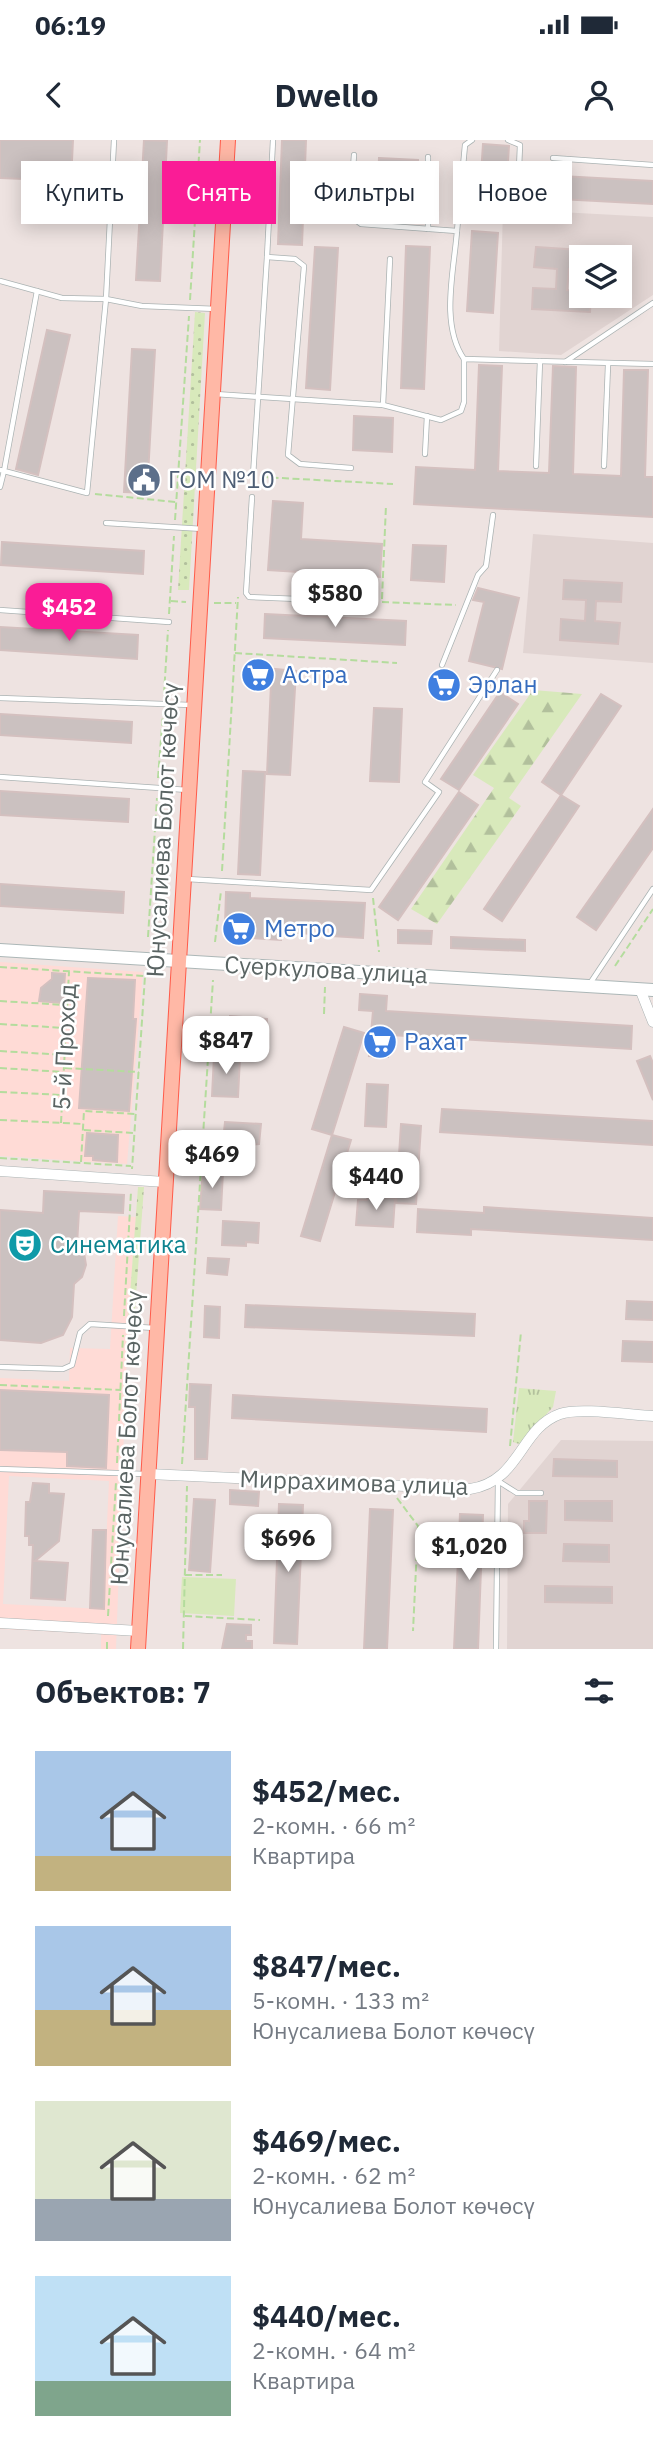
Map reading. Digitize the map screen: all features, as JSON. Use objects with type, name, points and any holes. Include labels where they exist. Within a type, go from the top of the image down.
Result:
[{"type":"main road","name":"Юнусалиева Болот көчөсү","points":[[138,1649],[228,140]]},
{"type":"main road","name":"Суеркулова улица","points":[[0,950],[646,989]]},
{"type":"street","points":[[646,989],[653,1022]]},
{"type":"street","points":[[0,1171],[164,1182]]},
{"type":"street","name":"Миррахимова улица","points":[[149,1474],[449,1489],[486,1487],[498,1480],[545,1423],[560,1414],[578,1411],[653,1416]]},
{"type":"street","points":[[0,1623],[139,1631]]},
{"type":"lane","points":[[2,470],[87,493],[106,299],[114,140]]},
{"type":"lane","points":[[253,476],[273,140]]},
{"type":"lane","points":[[212,394],[383,405],[441,420],[461,411],[464,402],[464,359],[452,336],[450,320],[465,145],[472,140]]},
{"type":"lane","points":[[508,140],[520,145],[519,161]]},
{"type":"lane","points":[[354,155],[351,208],[354,219],[361,224],[457,231]]},
{"type":"lane","points":[[428,157],[428,229]]},
{"type":"lane","points":[[553,158],[653,165]]},
{"type":"lane","points":[[267,257],[295,259],[304,266],[288,455],[300,464],[351,468]]},
{"type":"lane","points":[[383,405],[390,259]]},
{"type":"lane","points":[[0,281],[62,298],[106,299],[142,306],[218,309]]},
{"type":"lane","points":[[0,487],[37,291]]},
{"type":"lane","points":[[565,362],[653,303]]},
{"type":"lane","points":[[464,359],[608,365],[653,364]]},
{"type":"lane","points":[[536,466],[540,361]]},
{"type":"lane","points":[[604,466],[608,365]]},
{"type":"lane","points":[[425,454],[428,416]]},
{"type":"lane","points":[[252,497],[246,593],[249,597],[373,602]]},
{"type":"lane","points":[[442,665],[478,575],[486,565],[493,515]]},
{"type":"lane","points":[[106,523],[204,528]]},
{"type":"lane","points":[[0,610],[169,622]]},
{"type":"lane","points":[[183,879],[371,890],[439,792],[425,782],[496,670]]},
{"type":"lane","points":[[0,698],[193,705]]},
{"type":"lane","points":[[0,778],[188,790]]},
{"type":"lane","points":[[589,986],[653,889]]},
{"type":"lane","points":[[0,1367],[63,1369],[72,1365],[84,1327],[156,1328]]},
{"type":"lane","points":[[0,1469],[149,1474]]},
{"type":"lane","points":[[498,1480],[517,1493],[541,1493]]},
{"type":"lane","points":[[496,1649],[498,1480]]},
{"type":"path","points":[[148,937],[200,140]]},
{"type":"path","points":[[253,476],[393,484]]},
{"type":"path","points":[[87,493],[176,502]]},
{"type":"path","points":[[382,603],[386,505]]},
{"type":"path","points":[[170,601],[187,602]]},
{"type":"path","points":[[373,602],[466,606]]},
{"type":"path","points":[[213,603],[237,603]]},
{"type":"path","points":[[235,653],[397,663]]},
{"type":"path","points":[[371,890],[379,952]]},
{"type":"path","points":[[615,966],[653,909]]},
{"type":"path","points":[[0,967],[145,976],[131,1180],[107,1649]]},
{"type":"path","name":"5-й Проход","points":[[61,1123],[69,971]]},
{"type":"path","points":[[183,1649],[187,1476],[182,1465],[213,980]]},
{"type":"path","points":[[324,1014],[325,987]]},
{"type":"path","points":[[0,1001],[67,1005]]},
{"type":"path","points":[[0,1024],[66,1028]]},
{"type":"path","points":[[0,1051],[64,1055]]},
{"type":"path","points":[[0,1069],[139,1072]]},
{"type":"path","points":[[0,1092],[62,1096]]},
{"type":"path","points":[[81,1163],[84,1111],[136,1114]]},
{"type":"path","points":[[0,1120],[83,1124]]},
{"type":"path","points":[[83,1130],[135,1133]]},
{"type":"path","points":[[0,1158],[132,1166]]},
{"type":"path","points":[[515,1460],[510,1446],[521,1332]]},
{"type":"path","points":[[0,1385],[121,1390]]},
{"type":"path","points":[[397,1498],[418,1526],[413,1631]]},
{"type":"path","points":[[184,1575],[222,1575]]},
{"type":"path","points":[[184,1616],[260,1620]]},
{"type":"shaded area","points":[[572,213],[653,217],[653,295],[561,355],[499,351],[503,224],[572,224]]},
{"type":"shaded area","points":[[533,534],[653,543],[653,663],[523,653]]},
{"type":"shaded area","points":[[0,962],[143,972],[127,1164],[0,1156]]},
{"type":"shaded area","points":[[118,1216],[136,1217],[128,1323],[116,1649],[101,1649],[101,1634],[0,1629],[0,1450],[67,1452],[67,1466],[105,1468],[109,1395],[0,1390],[0,1378],[69,1381],[70,1348],[110,1349]],"holes":[[[9,1476],[109,1481],[103,1609],[3,1604]]]},
{"type":"shaded area","points":[[561,1440],[653,1441],[653,1649],[507,1649],[508,1504]]},
{"type":"green space","points":[[195,312],[205,313],[189,590],[178,590]]},
{"type":"green space","points":[[533,690],[582,694],[509,798],[521,806],[437,924],[411,909],[494,788],[473,775]]},
{"type":"green space","points":[[138,1187],[144,1187],[134,1323],[128,1322]]},
{"type":"green space","points":[[519,1388],[556,1391],[553,1407],[519,1444],[513,1442]]},
{"type":"green space","points":[[182,1577],[236,1579],[234,1616],[180,1613]]},
{"type":"building","points":[[0,140],[73,140],[72,161],[21,161],[21,179],[0,178]]},
{"type":"building","points":[[144,140],[167,141],[166,161],[162,161],[160,281],[136,280],[139,224],[148,224],[148,161],[143,161]]},
{"type":"building","points":[[282,140],[306,140],[305,161],[290,161],[290,224],[303,224],[302,245],[278,244]]},
{"type":"building","points":[[483,144],[509,146],[508,161],[482,161]]},
{"type":"building","points":[[379,158],[418,160],[418,161],[379,161]]},
{"type":"building","points":[[572,177],[653,181],[653,204],[572,200]]},
{"type":"building","points":[[472,231],[498,233],[493,313],[467,311]]},
{"type":"building","points":[[406,246],[430,247],[424,389],[401,388]]},
{"type":"building","points":[[315,247],[338,248],[330,390],[306,388]]},
{"type":"building","points":[[536,247],[569,249],[569,308],[590,308],[590,312],[532,309],[533,288],[556,289],[557,269],[534,267]]},
{"type":"building","points":[[47,330],[70,335],[38,475],[16,469]]},
{"type":"building","points":[[132,349],[155,350],[147,493],[124,492]]},
{"type":"building","points":[[479,365],[502,366],[498,471],[549,473],[553,366],[576,367],[573,474],[621,476],[624,370],[648,370],[645,477],[653,477],[653,517],[414,504],[416,467],[475,470]]},
{"type":"building","points":[[354,416],[393,418],[392,452],[353,450]]},
{"type":"building","points":[[273,501],[303,503],[301,539],[382,544],[380,577],[268,570]]},
{"type":"building","points":[[2,542],[144,551],[143,574],[1,565]]},
{"type":"building","points":[[413,545],[446,546],[444,582],[411,580]]},
{"type":"building","points":[[564,580],[622,583],[621,602],[596,601],[595,621],[620,623],[618,644],[560,640],[561,619],[585,621],[586,600],[563,599]]},
{"type":"building","points":[[478,588],[519,598],[502,669],[469,661],[484,602],[473,600]]},
{"type":"building","points":[[265,614],[406,621],[405,645],[264,638]]},
{"type":"building","points":[[0,627],[138,635],[137,659],[0,650]]},
{"type":"building","points":[[253,667],[296,671],[290,775],[267,774],[271,684],[252,683]]},
{"type":"building","name":"Эрлан","points":[[432,677],[456,677],[455,693],[432,692]]},
{"type":"building","points":[[500,692],[518,704],[459,790],[441,779]]},
{"type":"building","points":[[601,694],[621,706],[561,795],[542,782]]},
{"type":"building","points":[[374,708],[402,709],[399,782],[370,781]]},
{"type":"building","points":[[0,714],[132,722],[131,743],[0,735]]},
{"type":"building","points":[[243,771],[265,772],[260,875],[238,874]]},
{"type":"building","points":[[0,791],[129,799],[128,822],[0,815]]},
{"type":"building","points":[[459,792],[478,805],[398,920],[379,907]]},
{"type":"building","points":[[561,795],[579,806],[502,921],[484,909]]},
{"type":"building","points":[[653,809],[653,848],[596,930],[577,917]]},
{"type":"building","points":[[0,884],[124,892],[123,913],[0,906]]},
{"type":"building","points":[[226,892],[250,893],[250,898],[365,903],[363,938],[332,936],[333,924],[314,924],[313,934],[281,932],[281,940],[236,937],[237,926],[225,925]]},
{"type":"building","points":[[398,930],[432,931],[431,944],[398,943]]},
{"type":"building","points":[[451,937],[525,940],[525,951],[451,948]]},
{"type":"building","points":[[52,973],[65,974],[63,1003],[39,1001],[41,988],[52,979]]},
{"type":"building","points":[[88,978],[135,980],[133,1019],[136,1019],[129,1111],[79,1108]]},
{"type":"building","points":[[360,994],[387,996],[386,1011],[632,1026],[631,1049],[390,1035],[388,1057],[369,1056],[373,1011],[359,1010]]},
{"type":"building","points":[[230,1016],[267,1019],[266,1038],[239,1041],[239,1037],[229,1036]]},
{"type":"building","points":[[344,1027],[364,1033],[332,1135],[312,1129]]},
{"type":"building","points":[[214,1056],[240,1057],[238,1097],[212,1096]]},
{"type":"building","points":[[650,1056],[653,1063],[653,1100],[637,1061]]},
{"type":"building","points":[[367,1084],[388,1085],[386,1127],[365,1126]]},
{"type":"building","points":[[442,1109],[653,1121],[653,1145],[440,1132]]},
{"type":"building","points":[[225,1122],[261,1124],[259,1144],[234,1146],[234,1142],[223,1141]]},
{"type":"building","points":[[401,1124],[421,1126],[416,1204],[396,1203]]},
{"type":"building","points":[[87,1133],[118,1135],[117,1162],[93,1160],[93,1156],[85,1156]]},
{"type":"building","points":[[332,1135],[351,1140],[320,1241],[301,1236]]},
{"type":"building","points":[[203,1169],[223,1171],[221,1210],[200,1209]]},
{"type":"building","points":[[44,1191],[124,1195],[123,1213],[79,1211],[77,1245],[84,1253],[86,1265],[82,1277],[74,1284],[72,1317],[63,1335],[41,1343],[0,1340],[0,1210],[43,1213]]},
{"type":"building","points":[[368,1196],[395,1198],[393,1227],[356,1225],[358,1200],[367,1200]]},
{"type":"building","points":[[484,1207],[653,1218],[653,1240],[471,1229],[471,1235],[417,1232],[418,1209],[484,1213]]},
{"type":"building","points":[[223,1221],[259,1223],[258,1243],[246,1242],[246,1246],[222,1245]]},
{"type":"building","points":[[208,1258],[229,1259],[227,1275],[207,1273]]},
{"type":"building","points":[[627,1301],[653,1302],[653,1320],[626,1319]]},
{"type":"building","points":[[246,1305],[475,1314],[474,1336],[245,1327]]},
{"type":"building","points":[[205,1306],[220,1307],[219,1338],[204,1337]]},
{"type":"building","points":[[623,1341],[653,1342],[653,1362],[622,1361]]},
{"type":"building","points":[[190,1384],[211,1385],[207,1459],[195,1459],[195,1407],[189,1407]]},
{"type":"building","points":[[0,1390],[109,1395],[106,1468],[67,1466],[67,1452],[0,1450]]},
{"type":"building","points":[[233,1395],[487,1409],[486,1432],[232,1418]]},
{"type":"building","points":[[554,1459],[617,1461],[617,1477],[553,1476]]},
{"type":"building","points":[[33,1483],[49,1484],[49,1493],[64,1494],[59,1541],[35,1561],[68,1563],[65,1600],[31,1598],[33,1545],[29,1545],[29,1536],[25,1536],[26,1502],[30,1502]]},
{"type":"building","points":[[230,1490],[259,1492],[258,1506],[230,1504]]},
{"type":"building","points":[[194,1499],[215,1500],[210,1572],[189,1570]]},
{"type":"building","points":[[529,1501],[547,1501],[546,1533],[524,1533],[524,1521],[529,1521]]},
{"type":"building","points":[[565,1501],[612,1501],[612,1521],[565,1520]]},
{"type":"building","points":[[279,1504],[303,1505],[297,1644],[274,1643]]},
{"type":"building","points":[[370,1509],[393,1510],[387,1649],[364,1649]]},
{"type":"building","points":[[460,1514],[483,1515],[478,1649],[454,1649]]},
{"type":"building","points":[[93,1530],[106,1530],[104,1609],[90,1608]]},
{"type":"building","points":[[564,1544],[609,1545],[609,1562],[563,1561]]},
{"type":"building","points":[[545,1586],[612,1587],[612,1603],[545,1602]]},
{"type":"building","points":[[227,1624],[251,1625],[251,1635],[246,1635],[246,1641],[252,1641],[252,1649],[222,1649]]},
{"type":"place","name":"ГОМ №10","points":[[144,480]]},
{"type":"place","name":"Астра","points":[[258,675]]},
{"type":"place","name":"Эрлан","points":[[444,685]]},
{"type":"place","name":"Метро","points":[[239,929]]},
{"type":"place","name":"Рахат","points":[[380,1042]]},
{"type":"place","name":"Синематика","points":[[25,1245]]}]
